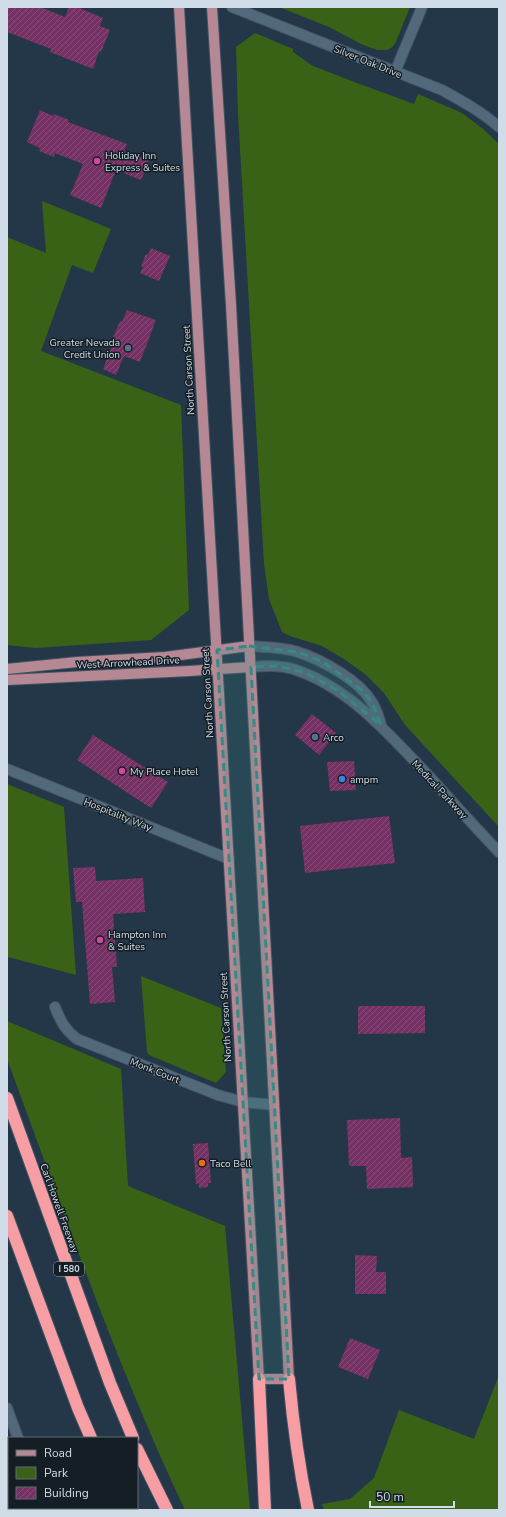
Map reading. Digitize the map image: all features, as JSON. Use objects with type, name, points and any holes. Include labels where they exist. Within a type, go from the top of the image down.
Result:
[{"type":"highway","name":"Carl Howell Freeway","points":[[7,1098],[110,1382],[133,1437]]},
{"type":"highway","points":[[7,1216],[75,1400],[91,1437]]},
{"type":"highway","points":[[259,1378],[265,1510]]},
{"type":"highway","points":[[289,1379],[302,1484],[308,1510]]},
{"type":"highway","points":[[138,1451],[167,1510]]},
{"type":"main road","name":"North Carson Street","points":[[179,7],[259,1378]]},
{"type":"main road","points":[[212,7],[231,305],[289,1379],[259,1378]]},
{"type":"main road","name":"West Arrowhead Drive","points":[[7,669],[77,662],[165,657],[249,646]]},
{"type":"main road","name":"West Arrowhead Drive","points":[[7,680],[250,667]]},
{"type":"street","name":"Silver Oak Drive","points":[[232,7],[442,90],[465,102],[499,127]]},
{"type":"street","points":[[395,72],[422,7]]},
{"type":"street","name":"Medical Parkway","points":[[249,646],[276,648],[298,652],[323,662],[362,690],[372,702],[381,725]]},
{"type":"street","name":"Medical Parkway","points":[[250,667],[277,666],[291,668],[306,673],[338,691],[381,725],[499,852]]},
{"type":"street","name":"Hospitality Way","points":[[7,769],[229,859]]},
{"type":"street","name":"Monk Court","points":[[55,1007],[68,1032],[77,1039],[201,1089],[242,1102],[274,1105]]},
{"type":"street","points":[[7,1408],[18,1437]]},
{"type":"highlighted area","points":[[249,646],[298,652],[323,662],[362,690],[372,702],[381,725],[338,691],[306,673],[277,666],[251,667],[289,1379],[259,1379],[217,650]]},
{"type":"green space","points":[[279,7],[410,7],[395,44],[387,50],[377,50],[361,44],[329,27]]},
{"type":"green space","points":[[255,33],[293,49],[293,52],[313,66],[414,104],[418,94],[462,113],[483,129],[499,144],[499,827],[405,725],[384,693],[366,675],[344,659],[322,646],[282,632],[269,599],[264,564],[238,114],[236,47]]},
{"type":"green space","points":[[42,201],[111,229],[93,273],[72,265],[41,351],[181,405],[189,610],[151,640],[36,648],[7,645],[7,237],[46,253]]},
{"type":"green space","points":[[7,784],[64,807],[76,975],[8,957],[7,955]]},
{"type":"green space","points":[[141,976],[221,1008],[226,1072],[216,1083],[149,1055],[147,1052]]},
{"type":"green space","points":[[7,1021],[121,1069],[128,1186],[225,1226],[250,1510],[185,1510],[113,1343],[7,1059]]},
{"type":"green space","points":[[499,1375],[499,1510],[324,1510],[322,1504],[350,1499],[374,1478],[399,1410],[474,1439]]},
{"type":"building","points":[[7,7],[40,7],[65,17],[69,7],[77,7],[103,18],[100,26],[110,30],[101,52],[99,51],[93,69],[50,52],[51,49],[7,32]]},
{"type":"building","name":"Holiday Inn Express & Suites","points":[[40,110],[53,116],[54,114],[69,120],[68,122],[127,144],[124,151],[149,160],[141,180],[116,170],[101,208],[70,195],[83,164],[55,153],[54,157],[39,151],[40,148],[27,142]]},
{"type":"building","points":[[151,248],[170,256],[159,281],[140,273],[146,254],[148,255]]},
{"type":"building","name":"Greater Nevada Credit Union","points":[[127,310],[156,320],[140,362],[124,356],[116,375],[103,369],[114,341],[112,340],[120,321],[122,322]]},
{"type":"building","points":[[312,714],[336,733],[319,755],[295,735]]},
{"type":"building","name":"My Place Hotel","points":[[93,735],[168,782],[151,808],[77,760]]},
{"type":"building","name":"ampm","points":[[354,761],[356,790],[330,791],[327,762]]},
{"type":"building","points":[[389,816],[395,863],[305,873],[300,826]]},
{"type":"building","name":"Hampton Inn & Suites","points":[[95,867],[96,881],[143,878],[145,912],[113,914],[117,967],[112,967],[115,1002],[90,1004],[82,902],[76,902],[73,868]]},
{"type":"building","points":[[358,1006],[425,1006],[425,1033],[358,1034]]},
{"type":"building","points":[[400,1118],[401,1158],[412,1157],[413,1187],[367,1189],[366,1166],[349,1166],[347,1120]]},
{"type":"building","name":"Taco Bell","points":[[208,1143],[211,1183],[208,1183],[208,1187],[199,1188],[199,1183],[196,1184],[193,1144]]},
{"type":"building","points":[[355,1255],[377,1256],[376,1272],[386,1272],[386,1294],[355,1294]]},
{"type":"building","points":[[350,1338],[380,1350],[368,1379],[338,1367]]},
{"type":"place","name":"Holiday Inn Express & Suites","points":[[97,161]]},
{"type":"place","name":"Greater Nevada Credit Union","points":[[128,348]]},
{"type":"place","name":"Arco","points":[[315,737]]},
{"type":"place","name":"My Place Hotel","points":[[122,771]]},
{"type":"place","name":"ampm","points":[[342,779]]},
{"type":"place","name":"Hampton Inn & Suites","points":[[100,940]]},
{"type":"place","name":"Taco Bell","points":[[202,1163]]}]
